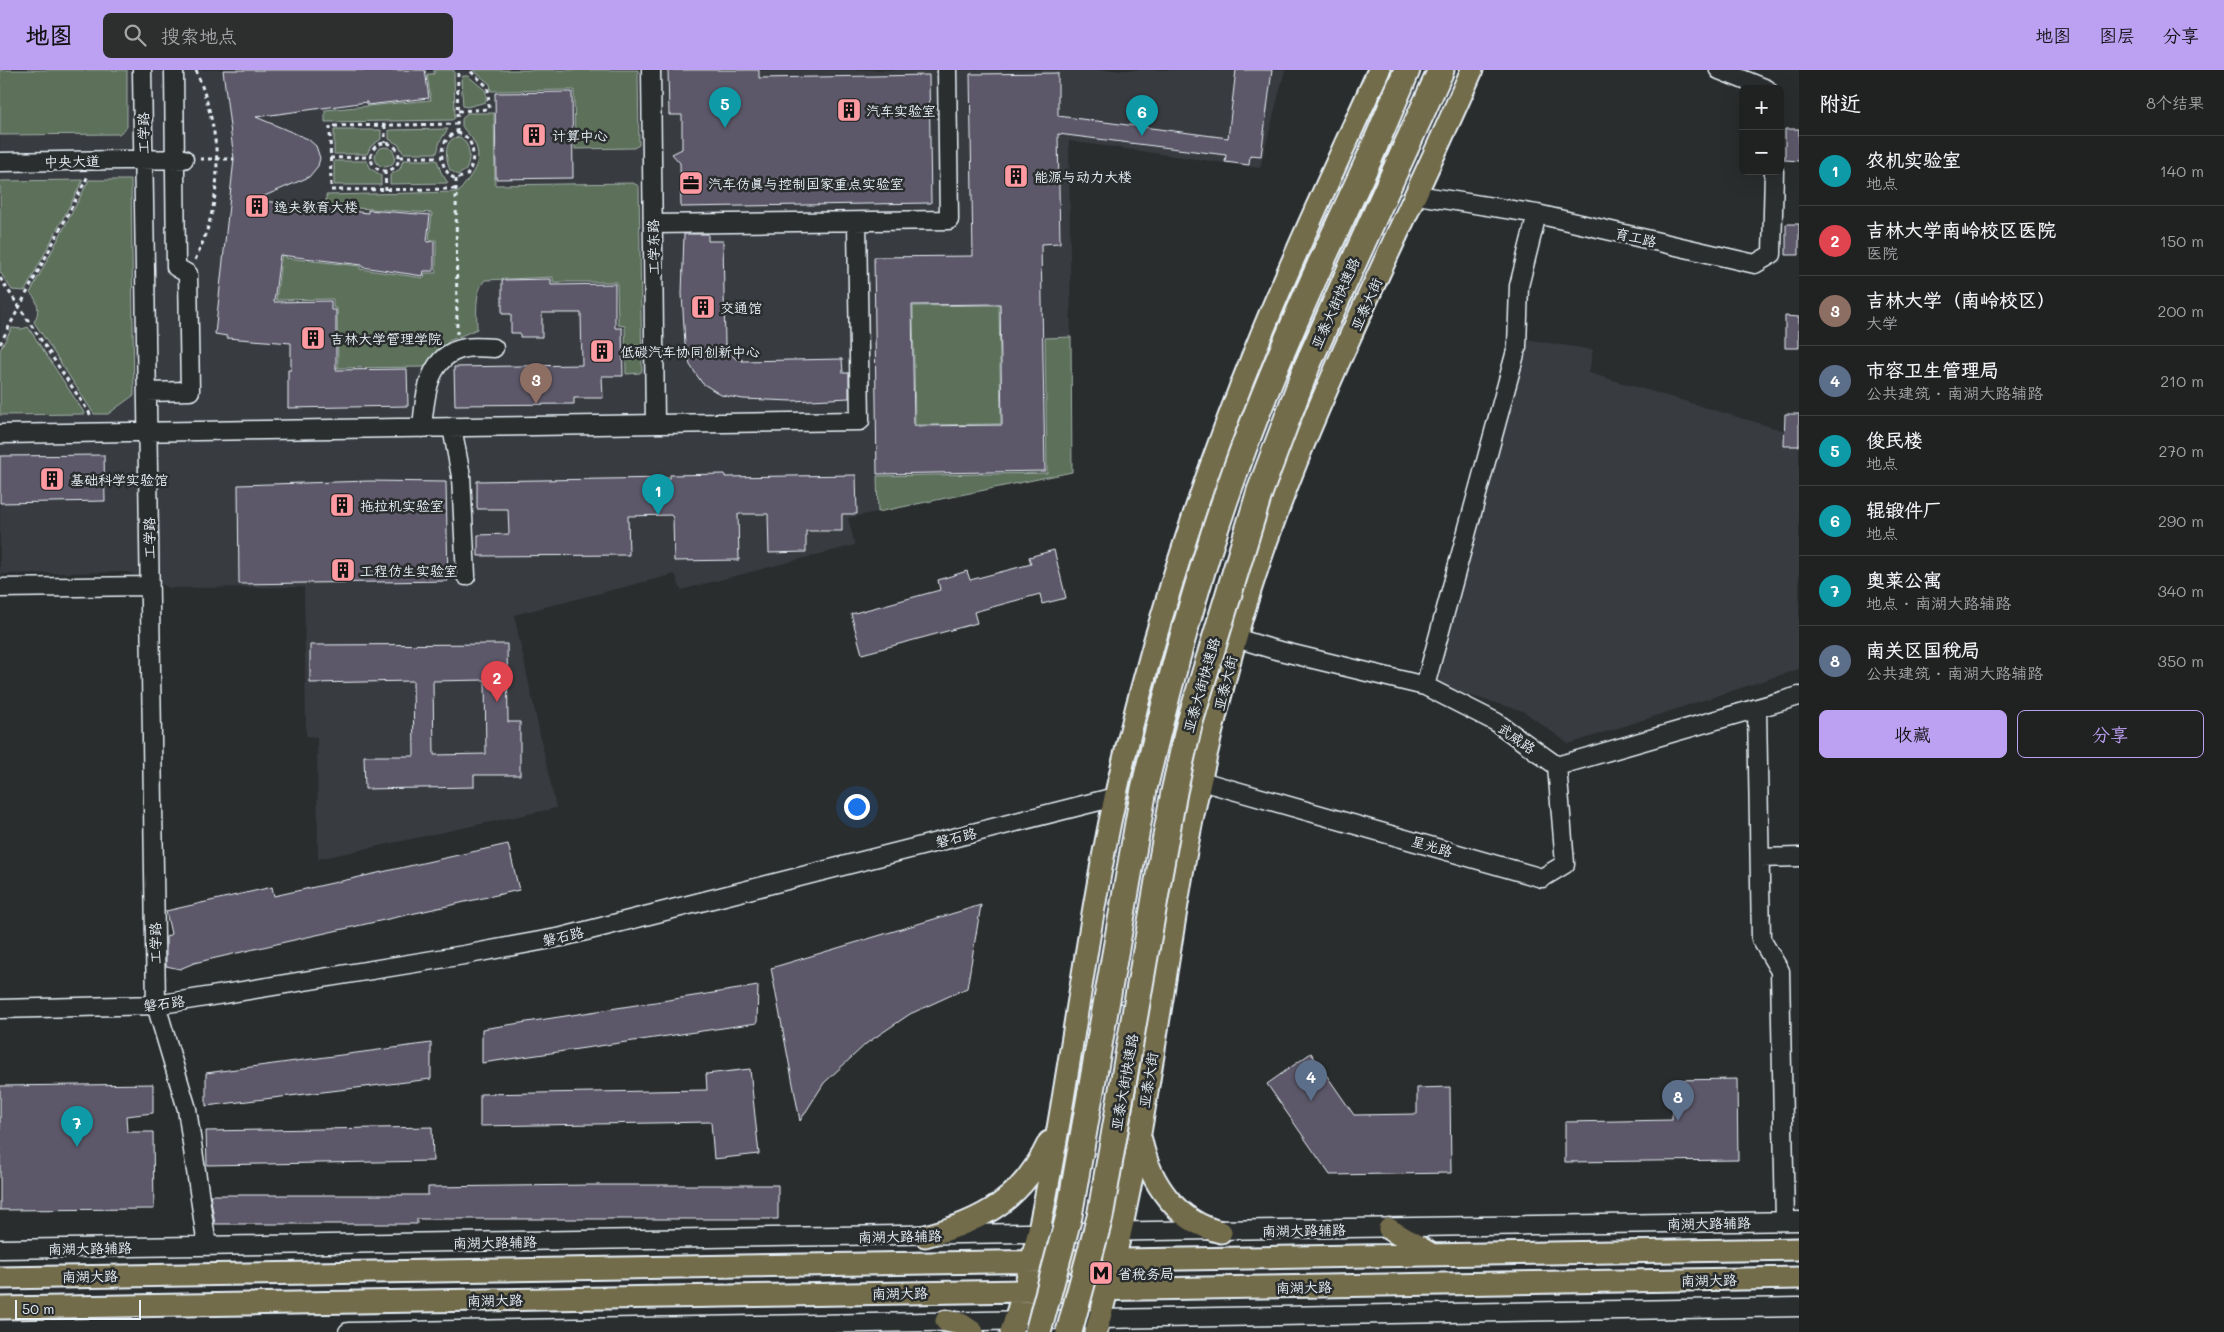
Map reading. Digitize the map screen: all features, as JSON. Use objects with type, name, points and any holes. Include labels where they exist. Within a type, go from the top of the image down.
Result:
[{"type":"highway","points":[[1038,1332],[1068,1216],[1144,789],[1160,720],[1197,590],[1230,487],[1279,356],[1370,157],[1407,70]]},
{"type":"highway","name":"亚泰大街快速路","points":[[1069,1332],[1100,1217],[1174,792],[1189,725],[1260,492],[1307,366],[1441,70]]},
{"type":"main road","points":[[1014,1326],[1038,1234],[1115,797],[1169,591],[1226,424],[1294,259],[1379,70]]},
{"type":"main road","name":"亚泰大街","points":[[1098,1325],[1121,1233],[1183,870],[1201,781],[1236,638],[1277,514],[1301,451],[1370,293],[1472,70]]},
{"type":"main road","points":[[925,1236],[973,1221],[992,1211],[1008,1199],[1023,1185],[1036,1168],[1059,1122]]},
{"type":"main road","points":[[1139,1134],[1149,1170],[1172,1203],[1195,1224],[1221,1232]]},
{"type":"main road","points":[[1389,1229],[1431,1255]]},
{"type":"main road","name":"南湖大路","points":[[0,1278],[1799,1249]]},
{"type":"main road","name":"南湖大路","points":[[0,1308],[1799,1278]]},
{"type":"main road","points":[[946,1321],[961,1324],[973,1332]]},
{"type":"street","name":"工学路","points":[[142,70],[156,1005],[187,1109],[208,1246]]},
{"type":"street","points":[[147,392],[190,391],[188,274],[176,267],[180,159],[174,70]]},
{"type":"street","name":"工学东路","points":[[651,70],[655,424]]},
{"type":"street","points":[[652,224],[949,220],[947,70]]},
{"type":"street","points":[[1718,70],[1757,85]]},
{"type":"street","name":"中央大道","points":[[0,162],[180,159]]},
{"type":"street","name":"育工路","points":[[1416,195],[1537,214],[1755,264],[1772,254],[1774,175]]},
{"type":"street","points":[[1425,686],[1517,347],[1519,286],[1537,214]]},
{"type":"street","points":[[0,434],[860,421],[857,222]]},
{"type":"street","points":[[422,428],[425,396],[431,374],[438,363],[457,350],[466,348],[494,348]]},
{"type":"street","points":[[452,427],[461,476],[466,576]]},
{"type":"street","points":[[0,588],[149,586]]},
{"type":"street","name":"武威路","points":[[1236,638],[1272,650],[1425,686],[1496,722],[1557,766]]},
{"type":"street","points":[[1557,766],[1799,696]]},
{"type":"street","points":[[1757,708],[1761,939],[1780,971],[1792,1221]]},
{"type":"street","name":"星光路","points":[[1201,781],[1542,878],[1564,864],[1557,766]]},
{"type":"street","name":"磐石路","points":[[0,1010],[156,1005],[464,955],[562,937],[1115,797]]},
{"type":"street","points":[[1760,858],[1799,858]]},
{"type":"street","name":"南湖大路辅路","points":[[0,1249],[1221,1232],[1792,1221]]},
{"type":"street","points":[[348,1332],[946,1321],[1014,1326],[1098,1325],[1799,1307]]},
{"type":"path","points":[[188,274],[208,224],[217,181],[218,159],[212,120],[196,70]]},
{"type":"path","points":[[457,133],[458,70]]},
{"type":"path","points":[[458,111],[489,108],[488,87],[469,70]]},
{"type":"path","points":[[455,189],[330,190],[330,126],[458,124]]},
{"type":"path","points":[[385,125],[385,143]]},
{"type":"path","points":[[457,133],[464,135],[469,140],[473,156],[467,175],[456,179],[446,172],[442,156],[446,141],[451,135],[457,133]]},
{"type":"path","points":[[385,143],[396,148],[400,157],[396,166],[385,171],[374,167],[371,157],[374,148],[385,143]]},
{"type":"path","points":[[400,157],[442,156]]},
{"type":"path","points":[[330,158],[371,157]]},
{"type":"path","points":[[207,159],[234,159]]},
{"type":"path","points":[[0,344],[96,160]]},
{"type":"path","points":[[385,171],[386,190]]},
{"type":"path","points":[[456,179],[457,350]]},
{"type":"path","points":[[0,278],[102,432]]},
{"type":"shaded area","points":[[0,70],[1285,70],[1260,168],[1069,141],[1072,472],[848,518],[855,545],[681,590],[675,574],[514,615],[556,808],[318,859],[317,737],[306,736],[304,587],[170,588],[128,572],[0,574]]},
{"type":"shaded area","points":[[1525,339],[1593,350],[1589,373],[1799,435],[1799,669],[1569,744],[1523,711],[1437,686]]},
{"type":"green space","points":[[0,70],[127,70],[127,127],[119,134],[0,135]]},
{"type":"green space","points":[[434,70],[454,70],[455,118],[452,120],[325,122],[325,110],[431,100],[427,74],[434,74]]},
{"type":"green space","points":[[473,70],[638,70],[639,145],[634,148],[575,149],[574,90],[491,91],[490,84]]},
{"type":"green space","points":[[463,76],[468,76],[486,91],[486,102],[467,107],[463,106],[461,80]]},
{"type":"green space","points":[[467,113],[494,113],[495,185],[633,183],[639,186],[642,371],[640,373],[626,374],[625,326],[618,325],[617,282],[553,282],[553,277],[485,280],[481,285],[478,297],[477,329],[449,341],[437,353],[430,367],[327,368],[338,367],[337,308],[333,308],[333,299],[276,300],[282,251],[286,251],[286,258],[360,266],[360,269],[424,278],[425,273],[436,273],[436,240],[429,240],[432,213],[326,206],[326,195],[459,192],[475,168],[478,156],[473,140],[462,126],[462,119]]},
{"type":"green space","points":[[448,129],[440,141],[437,153],[403,153],[399,145],[389,139],[389,130]]},
{"type":"green space","points":[[334,130],[381,130],[381,139],[371,146],[367,154],[334,154]]},
{"type":"green space","points":[[460,137],[468,148],[469,161],[466,170],[458,175],[450,170],[446,155],[451,141],[454,138]]},
{"type":"green space","points":[[381,147],[389,147],[395,153],[395,161],[389,167],[381,167],[375,161],[375,153]]},
{"type":"green space","points":[[403,160],[437,160],[441,172],[448,183],[390,184],[390,175],[400,169]]},
{"type":"green space","points":[[334,161],[367,161],[371,169],[381,175],[381,185],[334,185]]},
{"type":"green space","points":[[83,180],[25,291],[12,290],[0,272],[0,181]]},
{"type":"green space","points":[[89,180],[131,180],[134,395],[108,414],[94,414],[34,322],[38,307],[30,293]]},
{"type":"green space","points":[[999,305],[1001,424],[915,425],[913,306]]},
{"type":"green space","points":[[28,327],[85,414],[0,415],[0,350],[12,328],[22,329]]},
{"type":"green space","points":[[1071,337],[1072,472],[878,512],[877,476],[1047,473],[1045,338]]},
{"type":"building","name":"逸夫教育大楼","points":[[223,70],[425,70],[429,98],[367,105],[367,102],[256,117],[308,139],[316,146],[320,158],[318,166],[309,177],[255,200],[368,213],[368,210],[430,215],[427,242],[434,241],[434,271],[424,271],[423,276],[362,267],[362,265],[280,255],[274,302],[331,301],[331,310],[336,310],[336,370],[407,369],[408,406],[288,408],[288,370],[291,370],[291,343],[227,338],[227,336],[215,334],[234,159]]},
{"type":"building","name":"汽车实验室","points":[[668,70],[759,70],[759,78],[929,75],[931,203],[681,207],[680,163],[672,154],[682,149],[682,115],[669,115]]},
{"type":"building","points":[[1236,70],[1272,70],[1261,156],[1250,155],[1249,165],[1225,162],[1226,155],[1058,134],[1060,243],[1041,244],[1045,471],[877,474],[874,257],[973,256],[970,74],[1058,73],[1058,116],[1228,138]],"holes":[[[1000,304],[1002,425],[914,426],[912,305]]]},
{"type":"building","name":"计算中心","points":[[572,92],[573,178],[496,179],[495,93]]},
{"type":"building","points":[[1785,129],[1799,129],[1799,161],[1785,160]]},
{"type":"building","points":[[1786,224],[1799,224],[1799,255],[1786,255]]},
{"type":"building","name":"交通馆","points":[[684,234],[708,234],[708,241],[723,241],[725,344],[727,344],[727,350],[736,359],[742,359],[742,361],[842,359],[843,373],[849,373],[849,398],[792,401],[743,399],[721,395],[702,383],[690,365],[685,344],[682,294]]},
{"type":"building","name":"低碳汽车协同创新中心","points":[[551,279],[551,285],[615,284],[615,328],[622,328],[623,376],[602,376],[603,398],[574,398],[574,404],[455,405],[454,367],[582,365],[581,313],[542,313],[542,337],[520,337],[520,333],[511,333],[511,314],[502,314],[502,280]]},
{"type":"building","points":[[1785,316],[1799,317],[1799,348],[1785,348]]},
{"type":"building","points":[[1785,414],[1799,414],[1799,446],[1784,446]]},
{"type":"building","name":"基础科学实验馆","points":[[104,455],[105,501],[0,503],[0,456]]},
{"type":"building","points":[[725,474],[725,477],[856,475],[857,514],[842,514],[842,531],[806,531],[806,552],[769,553],[768,514],[738,514],[739,560],[674,561],[673,518],[671,515],[628,516],[629,555],[478,556],[478,535],[509,534],[508,509],[477,509],[477,481],[670,478],[670,475]]},
{"type":"building","points":[[369,481],[446,482],[448,581],[239,584],[238,485]]},
{"type":"building","points":[[1054,550],[1066,598],[1042,604],[1040,594],[974,612],[977,623],[862,654],[851,614],[940,590],[938,580],[967,571],[970,580],[1031,564],[1029,557]]},
{"type":"building","points":[[507,644],[508,722],[520,722],[520,775],[474,775],[474,787],[365,789],[364,756],[414,756],[413,681],[310,683],[310,645]],"holes":[[[485,680],[486,754],[434,755],[433,681]]]},
{"type":"building","points":[[508,844],[519,890],[194,963],[180,969],[166,966],[166,937],[171,934],[166,911],[272,887],[274,896]]},
{"type":"building","points":[[981,905],[967,988],[910,1014],[867,1043],[824,1083],[800,1121],[771,968]]},
{"type":"building","points":[[758,986],[757,1023],[482,1063],[482,1029]]},
{"type":"building","points":[[431,1043],[431,1079],[206,1106],[206,1073]]},
{"type":"building","points":[[1311,1053],[1354,1115],[1417,1114],[1417,1088],[1450,1087],[1451,1173],[1330,1175],[1267,1084]]},
{"type":"building","points":[[750,1069],[759,1154],[714,1159],[711,1122],[480,1126],[480,1094],[707,1090],[706,1074]]},
{"type":"building","points":[[1737,1079],[1738,1160],[1565,1162],[1565,1122],[1672,1120],[1672,1080]]},
{"type":"building","points":[[153,1084],[153,1113],[126,1116],[127,1132],[153,1132],[154,1209],[0,1210],[0,1086]]},
{"type":"building","points":[[432,1127],[433,1161],[207,1165],[206,1131]]},
{"type":"building","points":[[778,1185],[778,1219],[417,1219],[417,1224],[215,1224],[210,1195],[428,1195],[428,1187]]},
{"type":"place","name":"汽车实验室","points":[[849,110]]},
{"type":"place","name":"俊民楼","points":[[725,128]]},
{"type":"place","name":"计算中心","points":[[534,135]]},
{"type":"place","name":"辊锻件厂","points":[[1142,136]]},
{"type":"place","name":"能源与动力大楼","points":[[1016,176]]},
{"type":"place","name":"汽车仿真与控制国家重点实验室","points":[[691,183]]},
{"type":"place","name":"逸夫教育大楼","points":[[257,206]]},
{"type":"place","name":"交通馆","points":[[703,307]]},
{"type":"place","name":"吉林大学管理学院","points":[[313,338]]},
{"type":"place","name":"低碳汽车协同创新中心","points":[[602,351]]},
{"type":"place","name":"吉林大学（南岭校区）","points":[[536,404]]},
{"type":"place","name":"基础科学实验馆","points":[[52,479]]},
{"type":"place","name":"拖拉机实验室","points":[[342,505]]},
{"type":"place","name":"农机实验室","points":[[658,515]]},
{"type":"place","name":"工程仿生实验室","points":[[343,570]]},
{"type":"place","name":"吉林大学南岭校区医院","points":[[497,702]]},
{"type":"place","name":"市容卫生管理局","points":[[1311,1101]]},
{"type":"place","name":"南关区国税局","points":[[1678,1121]]},
{"type":"place","name":"奥莱公寓","points":[[77,1147]]},
{"type":"place","name":"省税务局","points":[[1101,1273]]}]
